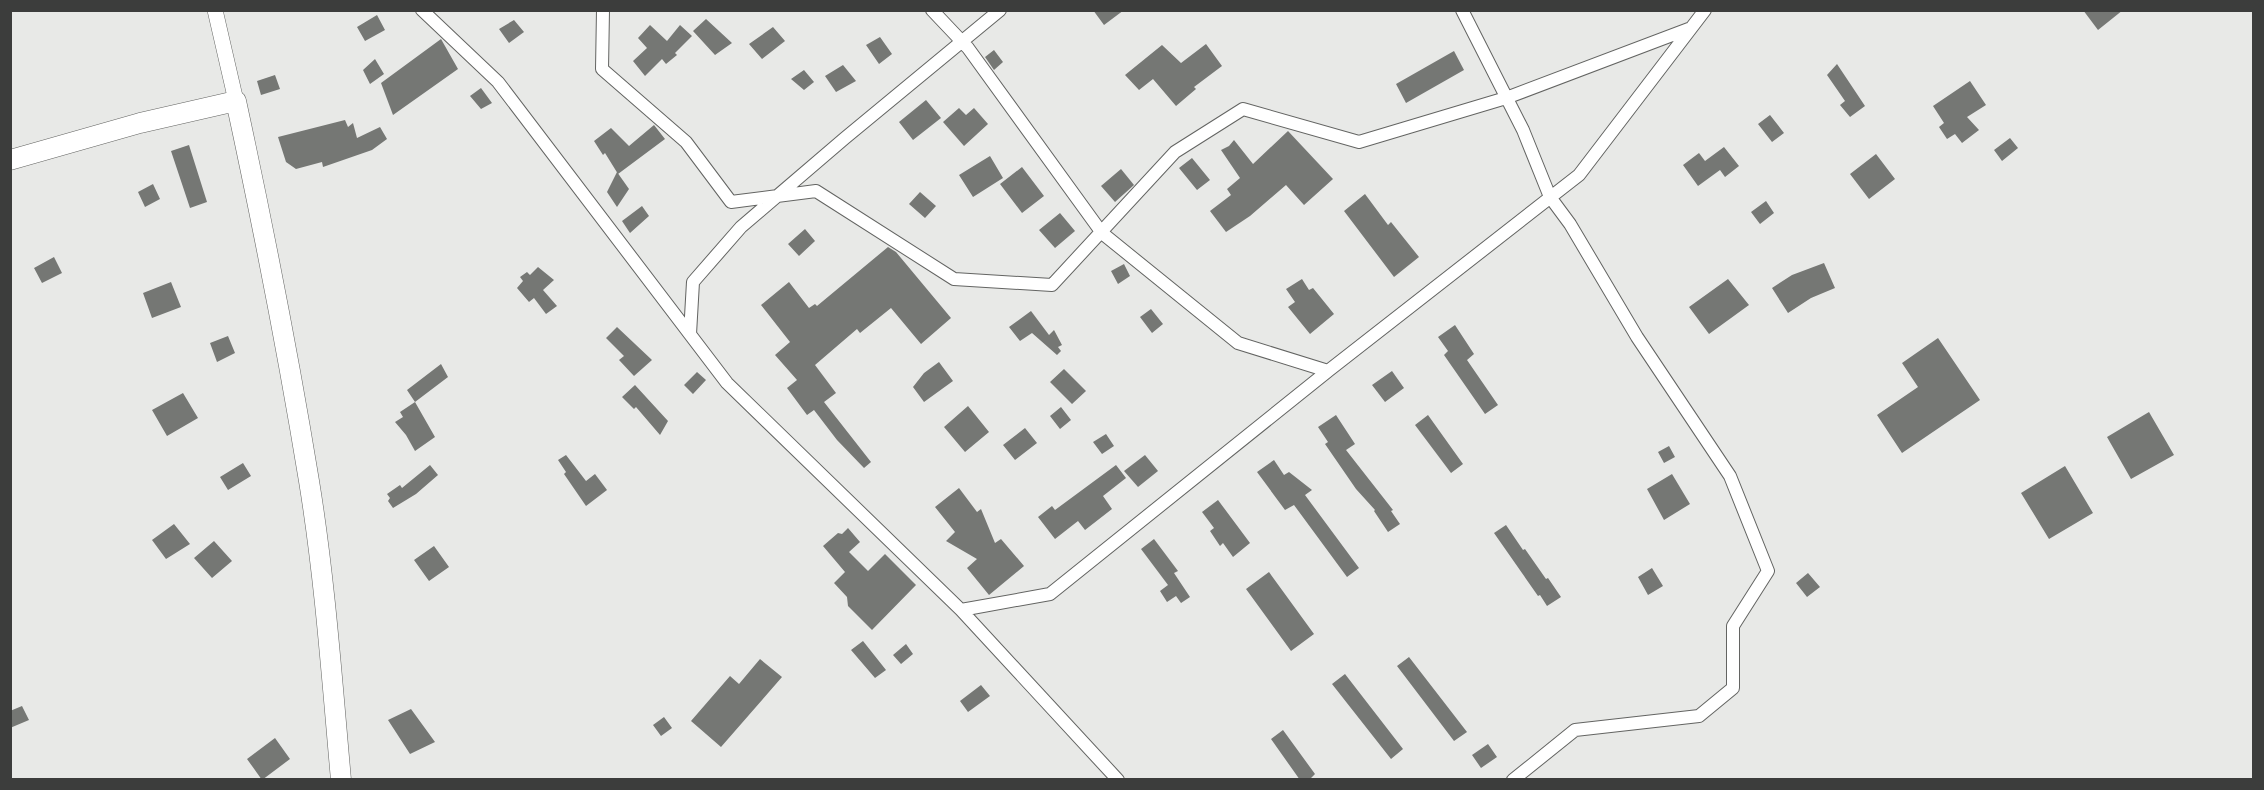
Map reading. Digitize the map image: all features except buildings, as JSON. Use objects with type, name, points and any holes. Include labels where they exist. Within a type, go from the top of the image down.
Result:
[{"type":"main road","points":[[10,160],[140,123],[236,100],[309,482],[328,632],[341,780]]},
{"type":"street","points":[[215,10],[236,100]]},
{"type":"street","points":[[422,10],[498,82],[727,383],[961,610],[1118,780]]},
{"type":"street","points":[[603,10],[602,69],[686,142],[731,202],[816,190],[954,279],[1052,285],[1175,152],[1243,109],[1359,142],[1506,98],[1691,28]]},
{"type":"street","points":[[932,10],[962,42],[1102,233],[1238,344],[1328,371]]},
{"type":"street","points":[[690,334],[693,282],[741,227],[1000,10]]},
{"type":"street","points":[[1462,10],[1523,130],[1550,197],[1570,225],[1636,337],[1730,476],[1768,571],[1733,626],[1733,688],[1725,695],[1699,716],[1575,730],[1513,780]]},
{"type":"street","points":[[961,610],[1050,594],[1328,371],[1579,175],[1705,10]]}]
